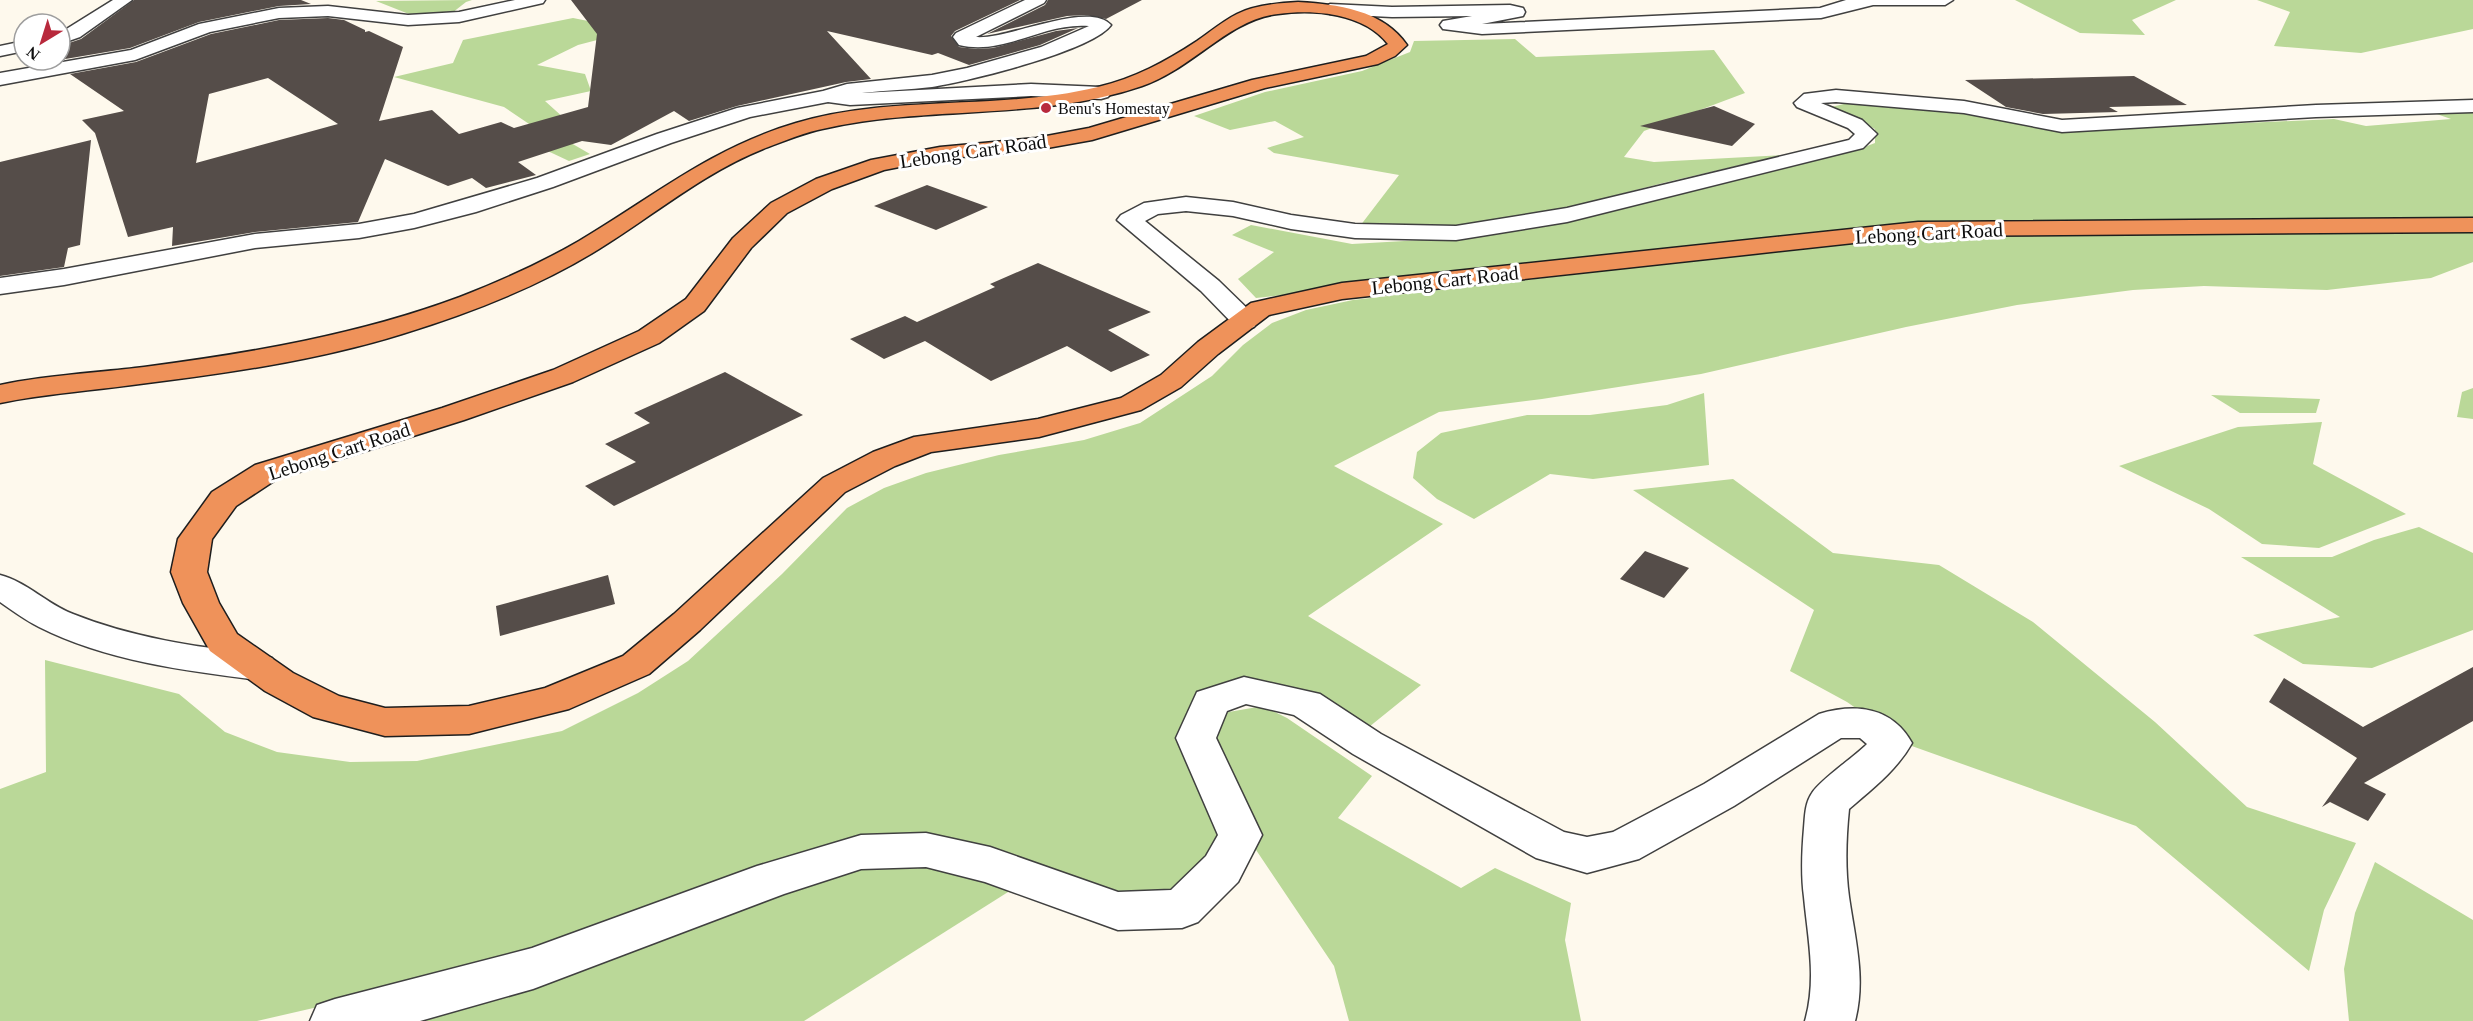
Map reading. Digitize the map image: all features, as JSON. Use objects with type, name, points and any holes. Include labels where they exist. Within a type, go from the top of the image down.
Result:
[{"type":"highway","name":"Lebong Cart Road","points":[[0,394],[183,371],[297,351],[394,328],[491,295],[540,273],[634,216],[712,163],[793,131],[833,120],[896,113],[1004,107],[1076,99],[1101,93],[1139,81],[1174,63],[1245,16],[1290,7],[1339,9],[1380,26],[1393,35],[1398,45],[1372,60],[1259,84],[1092,134],[1036,144],[940,153],[879,165],[824,184],[779,208],[742,243],[695,305],[649,338],[563,376],[453,414],[266,472],[224,499],[195,538],[189,572],[201,603],[223,642],[279,682],[327,707],[385,722],[470,720],[555,699],[636,665],[687,622],[834,485],[884,459],[925,444],[1039,428],[1131,404],[1171,381],[1208,348],[1260,309],[1342,291],[1918,229],[2473,225]]},
{"type":"street","points":[[72,34],[124,0]]},
{"type":"street","points":[[0,79],[135,55],[221,24],[279,13],[328,11],[408,20],[459,17],[537,0]]},
{"type":"street","points":[[0,286],[63,278],[256,240],[359,231],[437,215],[571,174],[703,123],[749,110],[828,96],[846,90],[936,80],[963,74],[1056,47],[1098,30],[1102,25],[1085,20],[1070,21],[991,43],[965,41],[962,37],[1038,0]]},
{"type":"street","points":[[1339,9],[1379,0]]},
{"type":"street","points":[[1339,9],[1392,12],[1510,10],[1517,12],[1449,25],[1482,28],[1534,28],[1798,15],[1821,13],[1853,3],[1873,0],[1945,0]]},
{"type":"street","points":[[828,96],[850,99],[1031,90],[1101,93]]},
{"type":"street","points":[[1245,321],[1210,286],[1129,220],[1152,208],[1186,204],[1233,209],[1291,222],[1355,231],[1456,232],[1567,215],[1856,144],[1867,134],[1855,123],[1804,103],[1811,98],[1836,96],[1882,102],[1964,107],[2062,126],[2316,111],[2473,106]]},
{"type":"street","points":[[0,586],[53,619],[103,637],[174,657],[259,667]]},
{"type":"street","points":[[335,1021],[372,1013],[533,968],[773,879],[861,852],[926,850],[990,865],[1118,911],[1182,909],[1222,869],[1240,835],[1196,738],[1211,702],[1244,690],[1306,704],[1367,744],[1552,846],[1587,855],[1623,847],[1719,795],[1833,724],[1869,723],[1892,743],[1867,770],[1828,802],[1823,841],[1826,894],[1835,951],[1837,1004],[1830,1021]]},
{"type":"green space","points":[[472,0],[452,13],[414,16],[376,1]]},
{"type":"green space","points":[[2015,0],[2176,0],[2132,20],[2145,35],[2080,33]]},
{"type":"green space","points":[[2257,0],[2473,0],[2473,29],[2361,53],[2274,46],[2290,12]]},
{"type":"green space","points":[[573,18],[618,27],[620,34],[578,45],[537,65],[585,74],[591,91],[545,101],[575,128],[571,143],[590,154],[569,161],[537,146],[538,130],[504,107],[394,77],[453,63],[463,40]]},
{"type":"green space","points":[[1515,39],[1536,57],[1714,50],[1745,93],[1644,131],[1624,157],[1654,162],[1783,155],[1562,209],[1453,228],[1360,226],[1399,175],[1274,153],[1267,148],[1304,137],[1275,121],[1230,130],[1194,116],[1265,92],[1362,71],[1410,52],[1414,41]]},
{"type":"green space","points":[[1848,103],[1965,112],[2062,129],[2095,130],[2334,119],[2366,126],[2451,119],[2428,111],[2473,111],[2473,217],[1903,224],[1256,298],[1238,279],[1274,252],[1232,235],[1251,225],[1352,244],[1457,238],[1571,219],[1854,151],[1875,143],[1875,129],[1853,117],[1827,108]]},
{"type":"green space","points":[[2473,232],[2473,262],[2431,278],[2327,290],[2204,286],[2133,290],[2017,305],[1906,327],[1701,374],[1542,399],[1439,412],[1334,466],[1443,524],[1308,616],[1421,685],[1364,731],[1311,698],[1203,698],[1229,836],[1180,903],[1116,907],[918,838],[470,972],[257,1021],[0,1021],[0,789],[46,772],[45,660],[179,694],[225,732],[277,752],[350,762],[417,761],[562,731],[638,693],[688,661],[782,574],[847,508],[884,488],[926,473],[999,455],[1084,440],[1140,423],[1212,376],[1243,345],[1272,323],[1306,310],[1353,300],[1925,234]]},
{"type":"green space","points":[[2473,388],[2473,419],[2457,417],[2462,392]]},
{"type":"green space","points":[[1704,393],[1709,465],[1593,479],[1550,474],[1474,519],[1437,499],[1413,478],[1417,452],[1441,433],[1527,415],[1590,415],[1667,405]]},
{"type":"green space","points":[[2211,395],[2320,399],[2316,413],[2240,413]]},
{"type":"green space","points":[[2322,422],[2313,464],[2406,514],[2319,548],[2262,544],[2209,509],[2119,466],[2238,427]]},
{"type":"green space","points":[[1733,479],[1833,553],[1939,565],[2033,622],[2155,722],[2247,807],[2356,843],[2324,910],[2309,971],[2136,826],[1909,745],[1847,702],[1790,671],[1814,610],[1633,490]]},
{"type":"green space","points":[[2419,527],[2473,553],[2473,630],[2372,668],[2303,664],[2253,635],[2340,617],[2241,557],[2332,557],[2374,540]]},
{"type":"green space","points":[[1263,706],[1287,718],[1372,776],[1338,818],[1461,888],[1495,868],[1571,903],[1565,940],[1581,1021],[1349,1021],[1334,966],[1248,838],[1205,737],[1223,713]]},
{"type":"green space","points":[[865,859],[917,862],[1016,887],[804,1021],[382,1021]]},
{"type":"green space","points":[[2375,862],[2473,920],[2473,1021],[2349,1021],[2344,969],[2355,913]]},
{"type":"building","points":[[134,0],[301,0],[311,4],[279,6],[199,22],[130,48],[72,58],[72,42],[81,39]]},
{"type":"building","points":[[571,0],[1020,0],[955,31],[951,36],[959,47],[976,49],[993,48],[1056,31],[1078,28],[1040,45],[969,65],[938,53],[932,55],[827,31],[871,79],[846,82],[737,106],[689,121],[674,111],[611,145],[582,141],[518,162],[536,175],[486,188],[472,178],[448,186],[385,159],[358,222],[255,232],[172,246],[173,227],[128,237],[95,133],[82,120],[124,111],[70,74],[136,62],[211,34],[279,20],[328,18],[344,20],[365,32],[369,31],[403,47],[379,121],[432,110],[459,134],[501,122],[514,128],[588,107],[597,34]],"holes":[[[268,78],[338,124],[196,163],[209,94]]]},
{"type":"building","points":[[1048,0],[1142,0],[1106,19],[1085,15],[1067,16],[987,34],[1045,5]]},
{"type":"building","points":[[2134,76],[2187,105],[2109,107],[2118,112],[2043,114],[2006,107],[1965,80]]},
{"type":"building","points":[[1714,106],[1755,124],[1732,146],[1640,126]]},
{"type":"building","points":[[91,140],[80,245],[68,248],[64,267],[0,276],[0,162]]},
{"type":"building","points":[[927,185],[988,207],[936,230],[874,206]]},
{"type":"building","points":[[1038,263],[1151,312],[1108,330],[1150,355],[1111,372],[1067,346],[991,381],[925,341],[884,359],[850,339],[905,316],[917,322],[995,287],[990,284]]},
{"type":"building","points":[[725,372],[803,415],[614,506],[585,486],[636,462],[605,444],[650,423],[634,413]]},
{"type":"building","points":[[1645,551],[1689,568],[1664,598],[1620,579]]},
{"type":"building","points":[[608,575],[615,604],[500,636],[496,606]]},
{"type":"building","points":[[2473,667],[2473,721],[2364,783],[2386,794],[2368,821],[2330,802],[2322,807],[2357,758],[2269,702],[2284,678],[2363,727]]},
{"type":"place","name":"Benu's Homestay","points":[[1046,108]]}]
